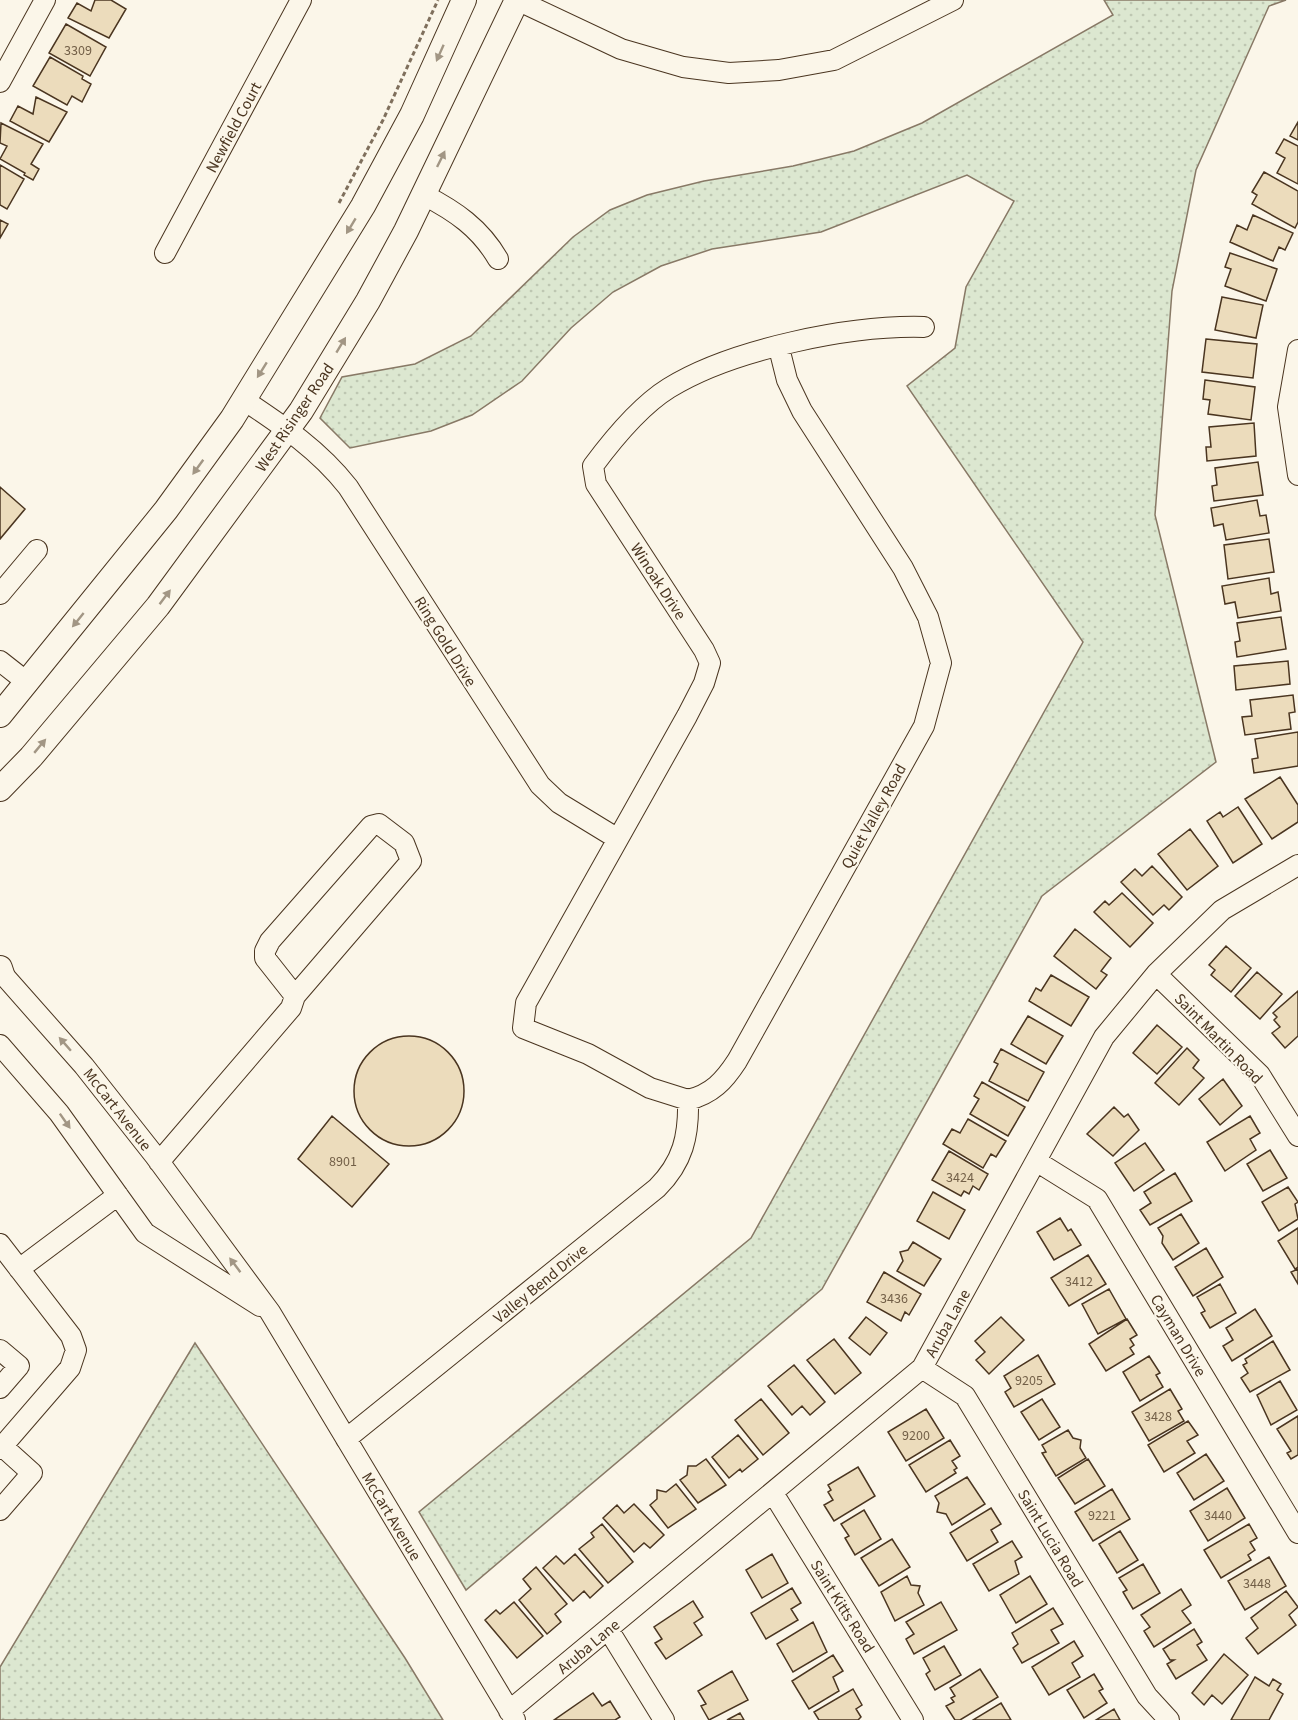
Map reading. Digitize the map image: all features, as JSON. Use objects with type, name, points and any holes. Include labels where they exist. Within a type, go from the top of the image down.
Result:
[{"type":"main road","points":[[0,715],[166,510],[244,400],[363,206],[412,115],[464,0]]},
{"type":"main road","name":"West Risinger Road","points":[[0,789],[31,758],[158,606],[288,430],[368,301],[424,195],[517,0]]},
{"type":"street","points":[[0,82],[45,0]]},
{"type":"street","name":"Newfield Court","points":[[165,253],[301,0]]},
{"type":"street","points":[[517,0],[621,49],[683,68],[729,73],[779,70],[834,60],[953,0]]},
{"type":"street","points":[[424,195],[452,210],[473,226],[489,243],[498,259]]},
{"type":"street","name":"Winoak Drive","points":[[688,1100],[650,1088],[588,1054],[523,1028],[525,1003],[687,716],[704,683],[710,663],[704,650],[596,484],[593,466],[639,414],[667,389],[723,362],[873,328],[924,327]]},
{"type":"street","name":"Quiet Valley Road","points":[[688,1100],[713,1090],[725,1079],[737,1061],[924,726],[941,663],[928,617],[903,568],[802,411],[787,380],[779,348]]},
{"type":"street","points":[[1298,350],[1288,407],[1298,475]]},
{"type":"street","name":"Ring Gold Drive","points":[[244,400],[288,430],[329,463],[348,487],[540,784],[559,803],[584,821],[618,839]]},
{"type":"street","points":[[0,594],[37,550]]},
{"type":"street","points":[[0,661],[28,683]]},
{"type":"street","points":[[159,1162],[282,1020],[295,996],[411,861],[404,843],[379,824],[371,826],[270,941],[265,951],[265,958],[295,996]]},
{"type":"street","name":"Aruba Lane","points":[[512,1716],[608,1629],[922,1368],[1104,1037],[1156,974],[1222,910],[1298,865]]},
{"type":"street","name":"McCart Avenue","points":[[1,971],[84,1066],[159,1162],[270,1312],[512,1716]]},
{"type":"street","name":"Saint Martin Road","points":[[1156,974],[1260,1075],[1298,1136]]},
{"type":"street","name":"McCart Avenue","points":[[0,1045],[59,1113],[145,1233],[270,1312]]},
{"type":"street","name":"Valley Bend Drive","points":[[346,1439],[657,1188],[670,1175],[681,1157],[687,1137],[688,1100]]},
{"type":"street","name":"Cayman Drive","points":[[1036,1161],[1097,1199],[1298,1533]]},
{"type":"street","points":[[19,1269],[117,1195]]},
{"type":"street","points":[[0,1244],[71,1336],[76,1350],[70,1368],[1,1448],[32,1473],[0,1510]]},
{"type":"street","points":[[0,1350],[19,1366],[0,1388]]},
{"type":"street","name":"Saint Lucia Road","points":[[922,1368],[965,1396],[1147,1696],[1168,1720]]},
{"type":"street","name":"Saint Kitts Road","points":[[773,1492],[913,1720]]},
{"type":"street","points":[[608,1629],[664,1720]]},
{"type":"path","points":[[333,213],[383,120],[438,0]]},
{"type":"green space","points":[[1104,0],[1286,0],[1269,6],[1196,170],[1172,291],[1155,515],[1216,762],[1042,896],[822,1289],[466,1590],[419,1512],[751,1238],[1083,642],[907,386],[955,348],[966,287],[1014,201],[967,175],[821,232],[712,249],[661,266],[613,292],[571,328],[522,381],[472,415],[431,431],[350,448],[320,418],[342,377],[415,364],[471,336],[573,237],[610,210],[647,195],[704,181],[793,166],[854,151],[922,123],[1113,15]]},
{"type":"green space","points":[[195,1343],[405,1658],[443,1720],[0,1720],[0,1667]]},
{"type":"building","points":[[95,0],[111,0],[126,9],[109,38],[68,18],[77,3],[91,11]]},
{"type":"building","points":[[66,24],[106,47],[90,76],[49,53]]},
{"type":"building","points":[[50,57],[83,76],[82,79],[91,84],[82,102],[72,96],[67,105],[33,86]]},
{"type":"building","points":[[36,97],[67,112],[49,142],[10,121],[18,106],[33,114]]},
{"type":"building","points":[[1298,122],[1298,140],[1290,136]]},
{"type":"building","points":[[1,123],[43,144],[31,164],[39,169],[33,180],[0,159],[7,146],[0,143]]},
{"type":"building","points":[[1284,139],[1298,146],[1298,184],[1277,173],[1285,158],[1276,153]]},
{"type":"building","points":[[0,165],[24,179],[7,209],[0,205]]},
{"type":"building","points":[[1264,172],[1298,191],[1298,222],[1295,228],[1252,204],[1257,195],[1252,192]]},
{"type":"building","points":[[1253,215],[1293,233],[1285,250],[1279,247],[1273,261],[1230,242],[1237,225],[1247,230]]},
{"type":"building","points":[[0,220],[8,224],[0,238]]},
{"type":"building","points":[[1230,253],[1277,269],[1266,301],[1225,286],[1231,269],[1225,267]]},
{"type":"building","points":[[1222,297],[1263,305],[1256,338],[1215,330]]},
{"type":"building","points":[[1206,339],[1257,344],[1253,378],[1202,372]]},
{"type":"building","points":[[1205,380],[1255,387],[1251,420],[1208,414],[1210,400],[1203,399]]},
{"type":"building","points":[[1254,423],[1256,456],[1207,461],[1206,447],[1211,447],[1209,427]]},
{"type":"building","points":[[1258,462],[1263,495],[1214,501],[1212,486],[1217,485],[1215,468]]},
{"type":"building","points":[[0,487],[25,509],[0,539]]},
{"type":"building","points":[[1257,500],[1260,516],[1266,515],[1269,533],[1226,540],[1223,524],[1214,526],[1211,508]]},
{"type":"building","points":[[1269,539],[1274,572],[1228,579],[1224,545]]},
{"type":"building","points":[[1269,578],[1271,594],[1278,592],[1281,611],[1238,618],[1235,602],[1225,604],[1222,586]]},
{"type":"building","points":[[1281,617],[1286,649],[1237,657],[1235,642],[1240,641],[1237,623]]},
{"type":"building","points":[[1288,661],[1290,684],[1236,690],[1234,666]]},
{"type":"building","points":[[1293,695],[1295,712],[1289,713],[1291,729],[1245,735],[1242,717],[1252,716],[1250,700]]},
{"type":"building","points":[[1298,732],[1298,766],[1254,773],[1252,759],[1258,758],[1255,739]]},
{"type":"building","points":[[1280,777],[1298,805],[1298,822],[1272,839],[1245,799]]},
{"type":"building","points":[[1238,807],[1262,844],[1233,863],[1207,821],[1220,812],[1223,817]]},
{"type":"building","points":[[1190,829],[1218,866],[1187,890],[1158,854]]},
{"type":"building","points":[[1152,866],[1182,897],[1169,910],[1164,905],[1153,915],[1121,882],[1135,869],[1142,876]]},
{"type":"building","points":[[1122,893],[1153,923],[1130,947],[1094,912],[1105,901],[1109,905]]},
{"type":"building","points":[[1075,929],[1111,958],[1101,971],[1107,975],[1096,989],[1054,956]]},
{"type":"building","points":[[1226,946],[1251,968],[1231,992],[1211,975],[1215,970],[1209,965]]},
{"type":"building","points":[[1257,972],[1282,994],[1260,1019],[1235,996]]},
{"type":"building","points":[[1051,975],[1089,997],[1071,1026],[1029,1001],[1036,988],[1041,991]]},
{"type":"building","points":[[1298,991],[1298,1036],[1285,1048],[1272,1033],[1280,1027],[1274,1020],[1277,1017],[1273,1013]]},
{"type":"building","points":[[1028,1016],[1063,1036],[1046,1064],[1011,1044]]},
{"type":"building","points":[[1157,1025],[1182,1047],[1157,1074],[1133,1053]]},
{"type":"building","points":[[409,1036],[430,1040],[448,1052],[460,1070],[464,1091],[460,1112],[448,1130],[430,1142],[409,1146],[388,1142],[370,1130],[358,1112],[354,1091],[358,1070],[370,1052],[388,1040]]},
{"type":"building","points":[[1187,1048],[1199,1060],[1193,1068],[1204,1078],[1179,1105],[1155,1083]]},
{"type":"building","points":[[1001,1049],[1044,1072],[1028,1101],[989,1081],[998,1064],[994,1062]]},
{"type":"building","points":[[1223,1079],[1242,1106],[1220,1125],[1199,1099]]},
{"type":"building","points":[[982,1082],[1025,1107],[1008,1136],[970,1114],[979,1099],[974,1096]]},
{"type":"building","points":[[1114,1107],[1124,1117],[1128,1114],[1139,1130],[1113,1156],[1087,1134]]},
{"type":"building","points":[[332,1116],[389,1164],[352,1207],[298,1159]]},
{"type":"building","points":[[1250,1116],[1260,1133],[1250,1139],[1256,1150],[1225,1171],[1207,1142]]},
{"type":"building","points":[[968,1119],[1006,1141],[996,1157],[991,1154],[983,1168],[943,1144],[952,1129],[960,1133]]},
{"type":"building","points":[[1145,1143],[1164,1170],[1134,1191],[1115,1163]]},
{"type":"building","points":[[1270,1150],[1287,1178],[1263,1191],[1247,1164]]},
{"type":"building","points":[[949,1151],[988,1174],[979,1190],[973,1186],[969,1194],[964,1191],[961,1196],[932,1180]]},
{"type":"building","points":[[1175,1173],[1192,1201],[1150,1225],[1140,1210],[1151,1203],[1144,1192]]},
{"type":"building","points":[[1288,1187],[1298,1202],[1295,1204],[1298,1219],[1279,1231],[1262,1202]]},
{"type":"building","points":[[933,1192],[965,1210],[949,1239],[917,1221]]},
{"type":"building","points":[[1181,1214],[1199,1243],[1173,1260],[1162,1243],[1163,1236],[1158,1228]]},
{"type":"building","points":[[1060,1218],[1068,1231],[1071,1229],[1081,1245],[1054,1260],[1037,1232]]},
{"type":"building","points":[[1298,1228],[1298,1267],[1295,1269],[1278,1241]]},
{"type":"building","points":[[913,1242],[941,1259],[924,1286],[897,1271],[903,1261],[900,1252],[908,1250]]},
{"type":"building","points":[[1206,1248],[1223,1277],[1193,1296],[1175,1267]]},
{"type":"building","points":[[1088,1255],[1106,1284],[1069,1306],[1051,1278]]},
{"type":"building","points":[[1298,1269],[1298,1284],[1291,1272]]},
{"type":"building","points":[[884,1272],[921,1294],[909,1315],[905,1312],[901,1321],[867,1302]]},
{"type":"building","points":[[1220,1284],[1236,1313],[1210,1328],[1201,1313],[1205,1311],[1197,1297]]},
{"type":"building","points":[[1109,1289],[1126,1319],[1098,1334],[1082,1304]]},
{"type":"building","points":[[1255,1309],[1272,1336],[1232,1361],[1223,1346],[1233,1340],[1226,1328]]},
{"type":"building","points":[[866,1317],[887,1333],[870,1355],[849,1338]]},
{"type":"building","points":[[1001,1317],[1024,1340],[989,1374],[976,1360],[985,1352],[975,1341]]},
{"type":"building","points":[[1127,1319],[1137,1335],[1130,1339],[1134,1345],[1130,1348],[1134,1354],[1106,1371],[1089,1344]]},
{"type":"building","points":[[834,1339],[861,1373],[835,1394],[807,1360]]},
{"type":"building","points":[[1273,1341],[1290,1370],[1250,1392],[1241,1378],[1248,1373],[1243,1365],[1247,1363],[1245,1359]]},
{"type":"building","points":[[1038,1355],[1055,1384],[1014,1407],[1005,1392],[1011,1388],[1004,1376]]},
{"type":"building","points":[[1149,1356],[1160,1373],[1156,1375],[1163,1387],[1140,1401],[1123,1372]]},
{"type":"building","points":[[794,1365],[825,1402],[810,1415],[802,1406],[792,1415],[768,1386]]},
{"type":"building","points":[[1280,1381],[1297,1410],[1271,1425],[1257,1395]]},
{"type":"building","points":[[1170,1389],[1182,1409],[1178,1411],[1184,1421],[1149,1441],[1132,1412]]},
{"type":"building","points":[[761,1399],[789,1433],[763,1455],[735,1420]]},
{"type":"building","points":[[1042,1399],[1060,1427],[1039,1440],[1021,1412]]},
{"type":"building","points":[[926,1409],[944,1438],[906,1461],[888,1432]]},
{"type":"building","points":[[1298,1416],[1298,1455],[1291,1459],[1287,1453],[1291,1451],[1277,1429]]},
{"type":"building","points":[[1188,1421],[1198,1435],[1187,1441],[1195,1453],[1164,1472],[1148,1445]]},
{"type":"building","points":[[1068,1430],[1073,1438],[1081,1440],[1080,1448],[1086,1458],[1056,1476],[1042,1453],[1046,1452],[1042,1445]]},
{"type":"building","points":[[738,1435],[758,1459],[742,1472],[740,1469],[729,1478],[712,1457]]},
{"type":"building","points":[[950,1440],[960,1456],[952,1461],[957,1468],[954,1470],[956,1473],[926,1492],[909,1465]]},
{"type":"building","points":[[1206,1454],[1224,1481],[1194,1500],[1177,1473]]},
{"type":"building","points":[[706,1459],[726,1485],[698,1503],[680,1480],[687,1475],[688,1466],[696,1466]]},
{"type":"building","points":[[1088,1459],[1105,1486],[1075,1504],[1058,1478]]},
{"type":"building","points":[[858,1467],[875,1496],[834,1521],[824,1505],[833,1500],[828,1492],[831,1490],[828,1485]]},
{"type":"building","points":[[967,1477],[985,1504],[952,1525],[946,1514],[937,1512],[939,1503],[935,1496]]},
{"type":"building","points":[[676,1484],[696,1509],[668,1528],[650,1505],[657,1499],[657,1490],[666,1492]]},
{"type":"building","points":[[1227,1488],[1245,1518],[1208,1541],[1190,1511]]},
{"type":"building","points":[[1112,1489],[1130,1519],[1093,1541],[1075,1512]]},
{"type":"building","points":[[634,1504],[664,1535],[650,1548],[644,1543],[634,1552],[603,1518],[617,1505],[624,1513]]},
{"type":"building","points":[[991,1508],[1001,1524],[991,1530],[998,1542],[967,1561],[950,1533]]},
{"type":"building","points":[[864,1510],[881,1539],[855,1555],[845,1538],[849,1536],[841,1524]]},
{"type":"building","points":[[602,1524],[633,1562],[608,1583],[579,1549],[594,1537],[591,1533]]},
{"type":"building","points":[[1249,1524],[1257,1538],[1250,1542],[1255,1550],[1248,1555],[1251,1560],[1221,1578],[1204,1550]]},
{"type":"building","points":[[1120,1531],[1138,1560],[1117,1573],[1099,1544]]},
{"type":"building","points":[[892,1539],[910,1567],[879,1586],[861,1558]]},
{"type":"building","points":[[1012,1541],[1022,1557],[1015,1561],[1019,1574],[989,1591],[973,1564]]},
{"type":"building","points":[[575,1554],[603,1586],[590,1598],[584,1591],[573,1601],[543,1568],[556,1556],[564,1564]]},
{"type":"building","points":[[772,1554],[788,1583],[762,1598],[746,1570]]},
{"type":"building","points":[[1269,1557],[1286,1586],[1245,1610],[1228,1581]]},
{"type":"building","points":[[1143,1564],[1160,1593],[1133,1609],[1123,1592],[1127,1590],[1119,1578]]},
{"type":"building","points":[[536,1567],[567,1604],[555,1614],[561,1622],[547,1634],[519,1600],[531,1589],[523,1579]]},
{"type":"building","points":[[907,1576],[911,1585],[920,1586],[918,1593],[924,1605],[895,1621],[881,1592]]},
{"type":"building","points":[[1030,1576],[1047,1604],[1016,1623],[1000,1595]]},
{"type":"building","points":[[792,1588],[801,1603],[791,1609],[798,1620],[766,1639],[751,1613]]},
{"type":"building","points":[[1181,1589],[1191,1605],[1182,1611],[1191,1623],[1154,1647],[1144,1631],[1150,1627],[1141,1615]]},
{"type":"building","points":[[1286,1591],[1298,1607],[1289,1615],[1296,1625],[1258,1654],[1246,1638],[1258,1628],[1251,1618]]},
{"type":"building","points":[[693,1601],[703,1617],[694,1623],[702,1635],[666,1659],[655,1643],[662,1639],[654,1627]]},
{"type":"building","points":[[514,1602],[543,1636],[517,1658],[485,1620],[496,1610],[500,1614]]},
{"type":"building","points":[[941,1602],[957,1630],[914,1654],[906,1639],[914,1634],[906,1622]]},
{"type":"building","points":[[1053,1608],[1063,1624],[1051,1630],[1059,1643],[1022,1663],[1013,1648],[1018,1644],[1012,1633]]},
{"type":"building","points":[[813,1622],[827,1652],[793,1672],[777,1644]]},
{"type":"building","points":[[1194,1629],[1202,1642],[1197,1645],[1207,1660],[1176,1679],[1167,1664],[1174,1660],[1170,1660],[1163,1649]]},
{"type":"building","points":[[1074,1641],[1083,1656],[1072,1663],[1080,1677],[1049,1695],[1032,1667]]},
{"type":"building","points":[[944,1646],[961,1675],[935,1690],[926,1674],[930,1671],[923,1658]]},
{"type":"building","points":[[1224,1654],[1248,1675],[1222,1704],[1212,1695],[1204,1705],[1192,1693]]},
{"type":"building","points":[[833,1655],[843,1671],[833,1677],[839,1691],[809,1709],[792,1681]]},
{"type":"building","points":[[980,1669],[998,1697],[960,1720],[955,1720],[946,1706],[954,1702],[951,1698],[955,1696],[950,1688]]},
{"type":"building","points":[[732,1671],[748,1700],[709,1720],[701,1706],[706,1704],[698,1691]]},
{"type":"building","points":[[1094,1674],[1103,1689],[1099,1691],[1107,1703],[1084,1718],[1067,1690]]},
{"type":"building","points":[[1255,1677],[1269,1686],[1273,1679],[1281,1684],[1277,1690],[1283,1694],[1269,1720],[1231,1720]]},
{"type":"building","points":[[853,1689],[862,1705],[856,1709],[861,1717],[858,1720],[819,1720],[814,1712]]},
{"type":"building","points":[[593,1693],[602,1706],[610,1701],[620,1717],[615,1720],[554,1720]]},
{"type":"building","points":[[1001,1703],[1011,1720],[973,1720]]},
{"type":"building","points":[[1114,1709],[1120,1720],[1096,1720]]},
{"type":"building","points":[[740,1713],[744,1720],[727,1720]]}]
